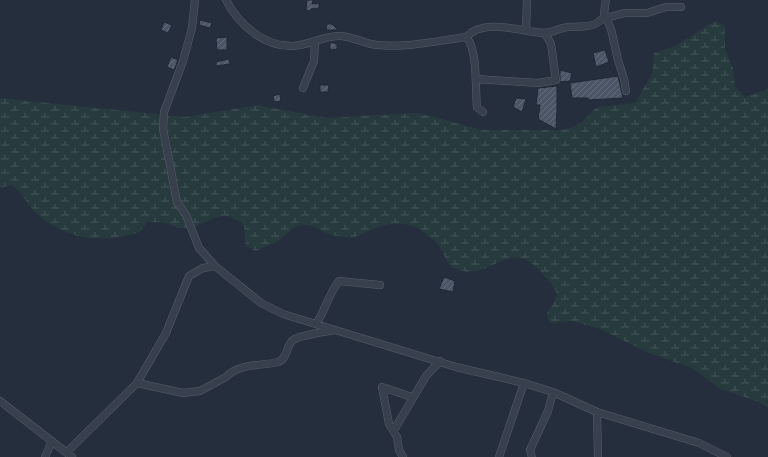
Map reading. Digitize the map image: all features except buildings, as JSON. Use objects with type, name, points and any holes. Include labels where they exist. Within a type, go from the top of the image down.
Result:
[{"type":"street","points":[[195,0],[192,28],[183,61],[164,112],[163,129],[177,202],[186,215],[199,248],[215,266],[269,308],[316,324],[337,329],[385,346],[553,392],[597,412],[700,443],[727,457]]},
{"type":"street","points":[[226,0],[239,21],[252,32],[274,42],[293,46],[341,36],[377,45],[417,44],[466,36],[470,32],[491,27],[526,29],[545,33],[566,27],[596,24],[605,16],[610,17],[624,13],[647,13],[666,7],[681,7]]},
{"type":"street","points":[[526,29],[527,0]]},
{"type":"street","points":[[606,0],[605,16],[611,29],[626,91]]},
{"type":"street","points":[[672,8],[675,0]]},
{"type":"street","points":[[476,79],[538,83],[556,80],[551,44],[545,33]]},
{"type":"street","points":[[466,36],[471,44],[476,79],[477,106],[483,112]]},
{"type":"street","points":[[303,88],[314,61],[315,41]]},
{"type":"street","points":[[0,401],[70,455],[138,383],[166,333],[189,276],[204,268],[215,266]]},
{"type":"street","points":[[316,324],[324,313],[334,287],[339,281],[380,285]]},
{"type":"street","points":[[138,383],[173,392],[200,390],[229,373],[250,365],[279,362],[283,359],[292,340],[302,336],[311,336],[337,329]]},
{"type":"street","points":[[394,430],[412,397],[426,376],[440,361]]},
{"type":"street","points":[[499,457],[524,383]]},
{"type":"street","points":[[403,457],[399,450],[397,437],[389,424],[386,415],[382,387],[412,397]]},
{"type":"street","points":[[532,457],[530,450],[548,410],[553,392]]},
{"type":"street","points":[[597,412],[598,457]]},
{"type":"street","points":[[45,457],[52,441]]},
{"type":"green space","points":[[715,21],[725,26],[725,49],[733,68],[735,86],[745,97],[768,89],[768,408],[759,402],[720,389],[692,368],[649,353],[600,329],[572,321],[550,323],[547,313],[557,294],[550,282],[530,262],[520,258],[511,258],[483,269],[463,271],[452,267],[447,262],[442,250],[433,240],[422,231],[409,225],[385,225],[359,236],[342,237],[329,234],[315,227],[303,225],[293,229],[278,241],[256,251],[246,246],[244,225],[227,216],[220,216],[199,225],[181,228],[169,224],[147,222],[140,232],[126,236],[99,239],[85,238],[60,229],[48,222],[36,213],[19,191],[12,185],[0,188],[0,98],[185,117],[257,105],[326,118],[415,113],[482,130],[561,130],[578,125],[597,107],[635,103],[652,74],[654,53],[675,46]]}]
